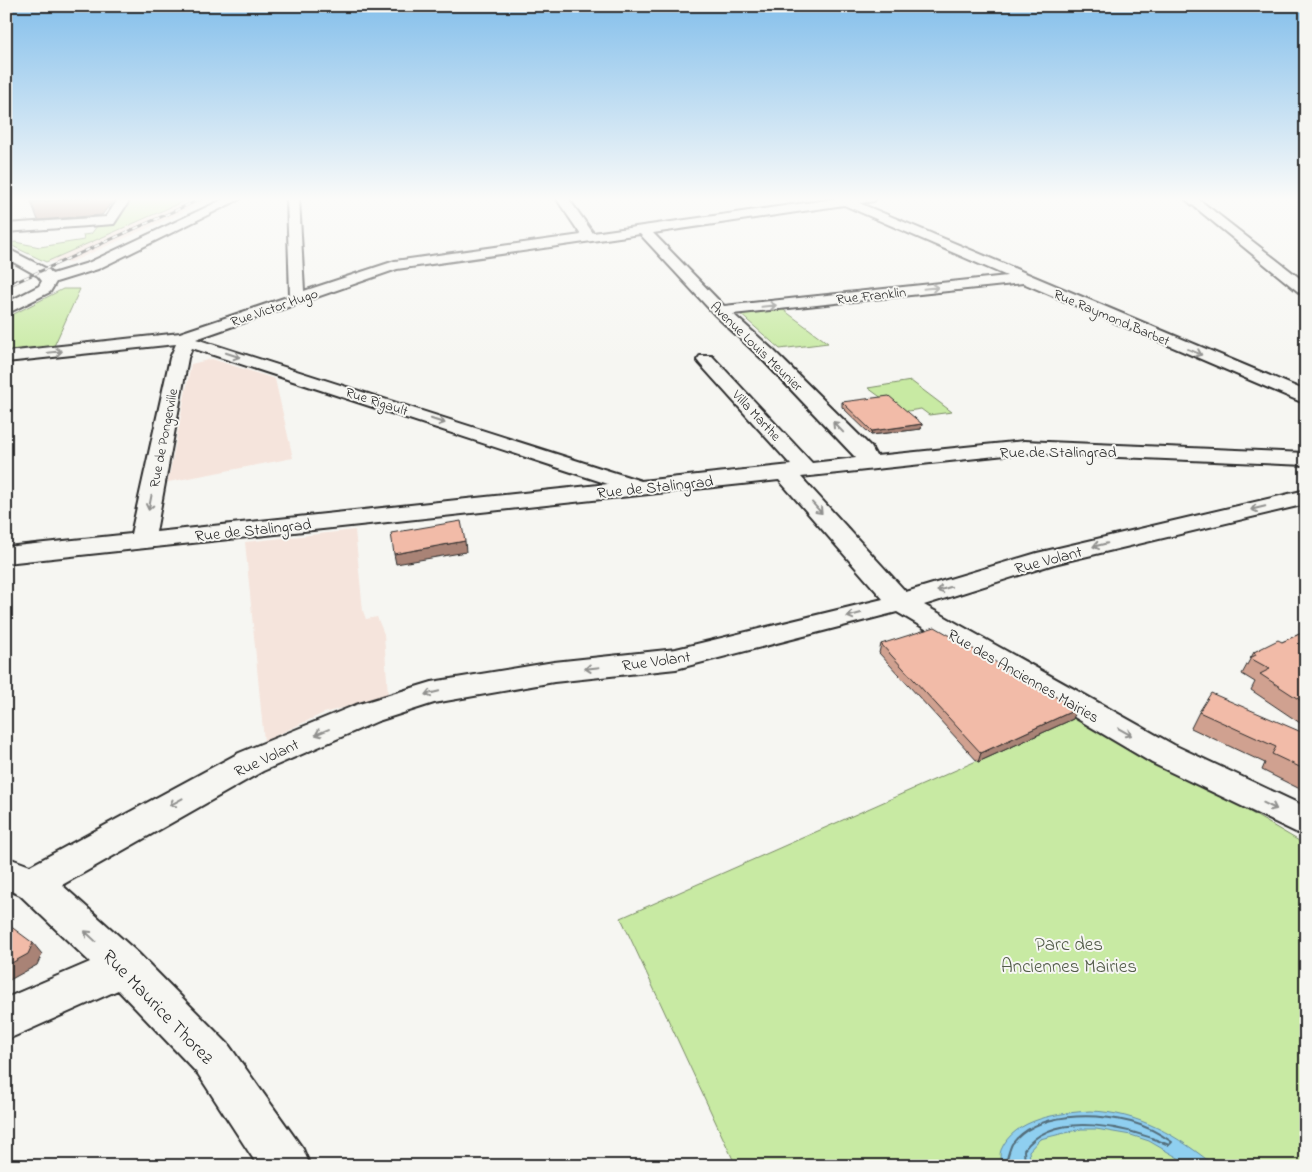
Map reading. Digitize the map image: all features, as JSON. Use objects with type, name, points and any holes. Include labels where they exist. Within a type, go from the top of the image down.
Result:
[{"type":"street","points":[[49,279],[77,272],[121,253]]},
{"type":"street","points":[[295,253],[297,295],[302,297]]},
{"type":"street","name":"Rue Victor Hugo","points":[[184,340],[395,264],[464,253]]},
{"type":"street","name":"Avenue Louis Meunier","points":[[665,253],[720,311],[767,354],[863,452],[870,463]]},
{"type":"street","name":"Rue Raymond Barbet","points":[[961,253],[1306,398]]},
{"type":"street","points":[[1258,253],[1306,291]]},
{"type":"street","points":[[6,309],[49,285],[49,279],[44,273],[9,255]]},
{"type":"street","name":"Rue Franklin","points":[[720,311],[1022,279]]},
{"type":"street","name":"Rue Rigault","points":[[6,357],[184,340],[642,488]]},
{"type":"street","name":"Rue de Pongerville","points":[[142,541],[184,340]]},
{"type":"street","name":"Villa Marthe","points":[[706,360],[796,471]]},
{"type":"street","name":"Rue de Stalingrad","points":[[6,555],[1024,447],[1306,459]]},
{"type":"street","points":[[566,463],[576,471],[587,494]]},
{"type":"street","name":"Rue des Anciennes Mairies","points":[[796,471],[901,603],[1163,754],[1306,823]]},
{"type":"street","name":"Rue Volant","points":[[20,878],[251,762],[367,713],[432,693],[554,672],[676,659],[772,637],[901,603],[1046,558],[1306,497]]},
{"type":"street","name":"Rue Maurice Thorez","points":[[20,878],[124,967],[213,1059],[286,1166]]},
{"type":"street","points":[[6,1019],[124,967]]},
{"type":"shaded area","points":[[67,253],[92,253],[71,262],[46,262]]},
{"type":"shaded area","points":[[212,359],[275,379],[293,458],[168,482],[191,364]]},
{"type":"shaded area","points":[[355,530],[363,611],[366,619],[377,617],[384,634],[388,695],[324,713],[264,741],[245,542]]},
{"type":"green space","points":[[26,253],[67,253],[46,262]]},
{"type":"green space","points":[[63,289],[80,289],[54,346],[6,351],[6,318]]},
{"type":"green space","points":[[781,308],[828,343],[780,349],[739,313]]},
{"type":"green space","points":[[911,381],[952,412],[929,415],[921,409],[901,412],[868,388]]},
{"type":"green space","name":"Parc des Anciennes Mairies","points":[[1076,717],[1192,778],[1306,845],[1306,1166],[736,1166],[621,918]]},
{"type":"water","points":[[1108,1112],[1125,1116],[1157,1128],[1187,1145],[1215,1166],[1192,1166],[1149,1141],[1131,1135],[1096,1129],[1081,1129],[1040,1139],[1029,1151],[1031,1166],[1000,1166],[1000,1153],[1007,1139],[1027,1124],[1065,1113]]},
{"type":"building","points":[[889,396],[922,424],[872,431],[842,402]]},
{"type":"building","points":[[461,521],[465,541],[394,554],[391,533]]},
{"type":"building","points":[[935,627],[1077,709],[981,753],[881,644]]},
{"type":"building","points":[[1306,631],[1306,704],[1260,674],[1270,669],[1250,658],[1256,655],[1254,652],[1278,640],[1282,642]]},
{"type":"building","points":[[1211,693],[1306,734],[1306,770],[1272,754],[1276,747],[1199,712]]},
{"type":"building","points":[[6,923],[33,943],[28,954],[6,966]]},
{"type":"railway","points":[[14,283],[81,253]]},
{"type":"railway","points":[[6,286],[16,281]]}]
